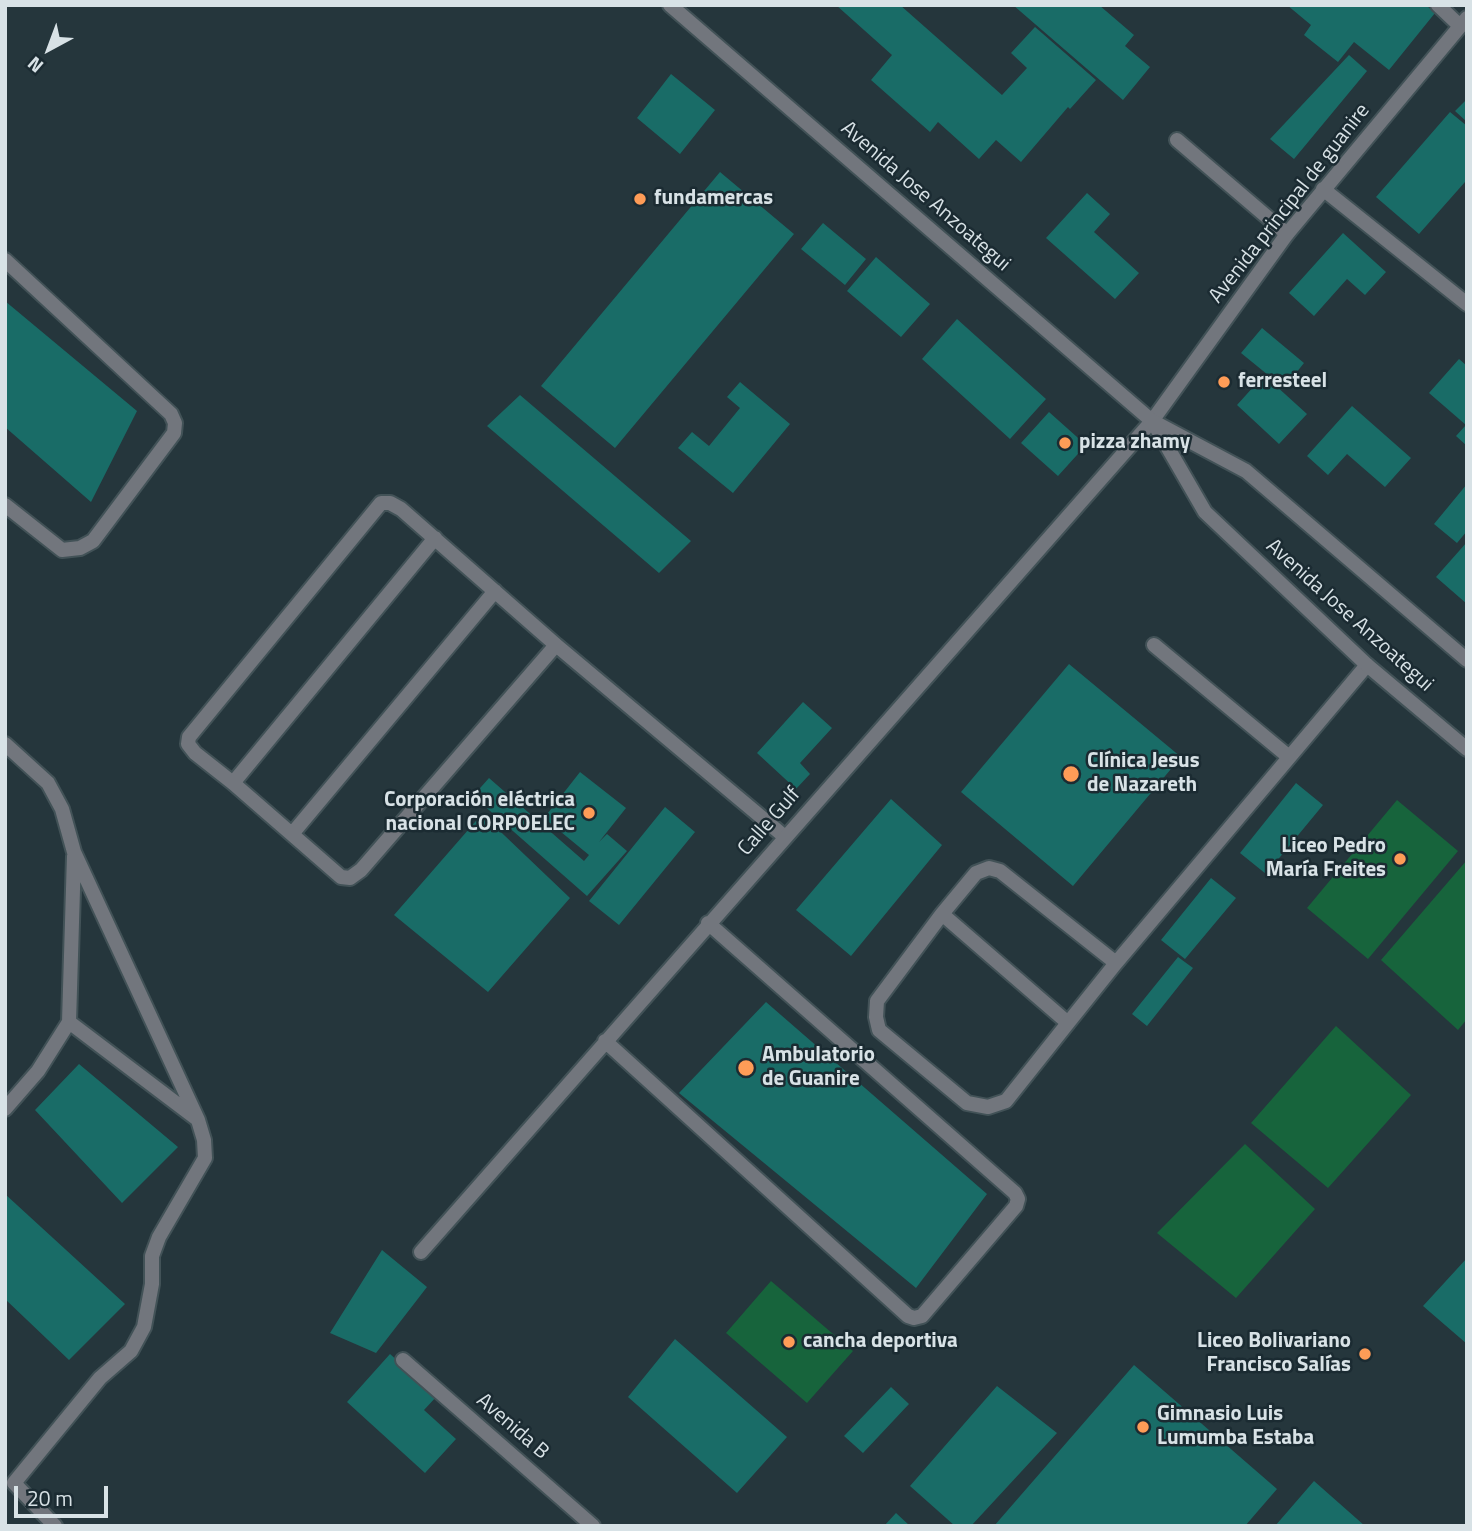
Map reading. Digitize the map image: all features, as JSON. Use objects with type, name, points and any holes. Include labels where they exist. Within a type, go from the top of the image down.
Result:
[{"type":"street","name":"Avenida Jose Anzoategui","points":[[670,5],[1152,421],[1246,471],[1467,660]]},
{"type":"street","points":[[1438,5],[1464,22]]},
{"type":"street","name":"Avenida principal de guanire","points":[[1152,421],[1287,234],[1464,22]]},
{"type":"street","points":[[1177,140],[1287,234]]},
{"type":"street","points":[[1324,189],[1467,304]]},
{"type":"street","points":[[5,260],[171,414],[175,424],[174,433],[93,541],[80,548],[62,550],[5,505]]},
{"type":"street","name":"Avenida Jose Anzoategui","points":[[1152,421],[1205,512],[1367,665],[1467,749]]},
{"type":"street","name":"Calle Gulf","points":[[421,1252],[1152,421]]},
{"type":"street","points":[[556,646],[361,870],[350,878],[341,877],[195,753],[188,744],[189,737],[381,503],[390,503],[401,509],[556,646],[785,837]]},
{"type":"street","points":[[233,783],[435,538]]},
{"type":"street","points":[[292,834],[495,591]]},
{"type":"street","points":[[1154,645],[1289,757]]},
{"type":"street","points":[[1116,963],[1000,871],[989,868],[976,873],[877,1001],[879,1030],[967,1103],[988,1107],[1006,1101],[1116,963],[1367,665]]},
{"type":"street","points":[[5,744],[48,783],[62,809],[74,852],[198,1120],[204,1140],[205,1158],[152,1256],[152,1284],[144,1326],[131,1351],[100,1378],[10,1479],[54,1526]]},
{"type":"street","points":[[5,1109],[38,1071],[69,1022],[74,852]]},
{"type":"street","points":[[942,914],[1068,1024]]},
{"type":"street","points":[[605,1041],[908,1316],[922,1316],[1016,1206],[1018,1199],[1015,1193],[708,923]]},
{"type":"street","points":[[69,1022],[198,1120]]},
{"type":"street","name":"Avenida B","points":[[403,1360],[593,1526]]},
{"type":"green space","points":[[1397,800],[1458,851],[1368,959],[1307,908]]},
{"type":"green space","points":[[1467,860],[1467,1019],[1458,1030],[1381,960]]},
{"type":"green space","points":[[1336,1026],[1411,1095],[1328,1188],[1251,1123]]},
{"type":"green space","points":[[1245,1144],[1315,1209],[1236,1298],[1157,1233]]},
{"type":"green space","name":"cancha deportiva","points":[[771,1281],[853,1351],[807,1403],[726,1333]]},
{"type":"building","points":[[836,5],[900,5],[1002,95],[1027,68],[1011,53],[1035,27],[1096,80],[1070,109],[1068,107],[1021,162],[996,140],[979,159],[938,122],[930,132],[871,80],[892,55]]},
{"type":"building","points":[[1013,5],[1099,5],[1134,35],[1125,46],[1150,67],[1123,100]]},
{"type":"building","points":[[1287,5],[1426,5],[1435,13],[1389,70],[1354,42],[1338,62],[1304,35],[1311,25]]},
{"type":"building","points":[[1349,55],[1367,71],[1294,159],[1270,139]]},
{"type":"building","points":[[671,74],[715,110],[680,154],[637,118]]},
{"type":"building","points":[[1467,99],[1467,122],[1455,111]]},
{"type":"building","points":[[1450,112],[1467,126],[1467,183],[1465,182],[1419,234],[1376,197]]},
{"type":"building","points":[[720,172],[794,234],[615,448],[541,386]]},
{"type":"building","points":[[1087,193],[1110,214],[1094,232],[1139,273],[1115,299],[1046,238]]},
{"type":"building","points":[[823,223],[866,259],[845,285],[801,249]]},
{"type":"building","points":[[1343,233],[1386,272],[1365,295],[1347,279],[1314,316],[1289,293]]},
{"type":"building","points":[[876,257],[930,304],[901,337],[847,291]]},
{"type":"building","points":[[5,301],[137,411],[91,502],[5,427]]},
{"type":"building","points":[[957,319],[1046,399],[1010,439],[922,359]]},
{"type":"building","points":[[1262,328],[1304,363],[1284,388],[1241,353]]},
{"type":"building","points":[[1459,359],[1467,366],[1467,446],[1456,436],[1466,425],[1429,393]]},
{"type":"building","points":[[1264,375],[1307,414],[1279,444],[1237,405]]},
{"type":"building","points":[[740,382],[790,424],[733,493],[678,448],[692,432],[709,446],[740,408],[727,397]]},
{"type":"building","points":[[520,395],[691,541],[659,573],[487,426]]},
{"type":"building","points":[[1352,406],[1411,458],[1385,487],[1347,454],[1328,475],[1307,456]]},
{"type":"building","points":[[1049,412],[1086,445],[1058,476],[1021,443]]},
{"type":"building","points":[[1467,484],[1467,531],[1457,543],[1434,524]]},
{"type":"building","points":[[1467,542],[1467,604],[1436,577]]},
{"type":"building","name":"Clínica Jesus de Nazareth","points":[[1069,664],[1181,757],[1073,886],[961,792]]},
{"type":"building","points":[[803,702],[832,728],[800,763],[810,774],[796,789],[757,753]]},
{"type":"building","points":[[580,772],[626,808],[599,842],[607,834],[627,851],[587,896],[473,796],[489,778],[584,861],[589,855],[544,818]]},
{"type":"building","points":[[1296,783],[1323,805],[1266,874],[1240,853]]},
{"type":"building","points":[[891,799],[942,845],[851,956],[796,910]]},
{"type":"building","points":[[665,807],[695,832],[619,925],[589,901]]},
{"type":"building","points":[[482,814],[570,898],[488,992],[394,915]]},
{"type":"building","points":[[1211,878],[1236,898],[1185,959],[1161,940]]},
{"type":"building","points":[[1178,957],[1193,968],[1147,1026],[1132,1014]]},
{"type":"building","points":[[766,1002],[987,1194],[916,1288],[679,1093]]},
{"type":"building","points":[[79,1064],[178,1147],[122,1203],[35,1110]]},
{"type":"building","points":[[5,1194],[125,1304],[69,1360],[5,1299]]},
{"type":"building","points":[[382,1250],[427,1287],[376,1353],[330,1333]]},
{"type":"building","points":[[1467,1258],[1467,1344],[1423,1306]]},
{"type":"building","points":[[675,1339],[787,1437],[737,1493],[628,1397]]},
{"type":"building","points":[[390,1354],[437,1396],[424,1410],[456,1439],[425,1473],[347,1402]]},
{"type":"building","name":"Gimnasio Luis Lumumba Estaba","points":[[1134,1365],[1277,1489],[1245,1526],[994,1526]]},
{"type":"building","points":[[997,1386],[1057,1433],[971,1526],[955,1526],[910,1486]]},
{"type":"building","points":[[891,1387],[909,1404],[863,1453],[844,1436]]},
{"type":"building","points":[[1314,1481],[1365,1526],[1275,1526]]},
{"type":"building","points":[[896,1513],[910,1526],[884,1526]]},
{"type":"place","name":"fundamercas","points":[[640,199]]},
{"type":"place","name":"ferresteel","points":[[1224,382]]},
{"type":"place","name":"pizza zhamy","points":[[1065,443]]},
{"type":"place","name":"Clínica Jesus de Nazareth","points":[[1071,774]]},
{"type":"place","name":"Corporación eléctrica nacional CORPOELEC","points":[[589,813]]},
{"type":"place","name":"Liceo Pedro María Freites","points":[[1400,859]]},
{"type":"place","name":"Ambulatorio de Guanire","points":[[746,1068]]},
{"type":"place","name":"cancha deportiva","points":[[789,1342]]},
{"type":"place","name":"Liceo Bolivariano Francisco Salías","points":[[1365,1354]]},
{"type":"place","name":"Gimnasio Luis Lumumba Estaba","points":[[1143,1427]]}]
